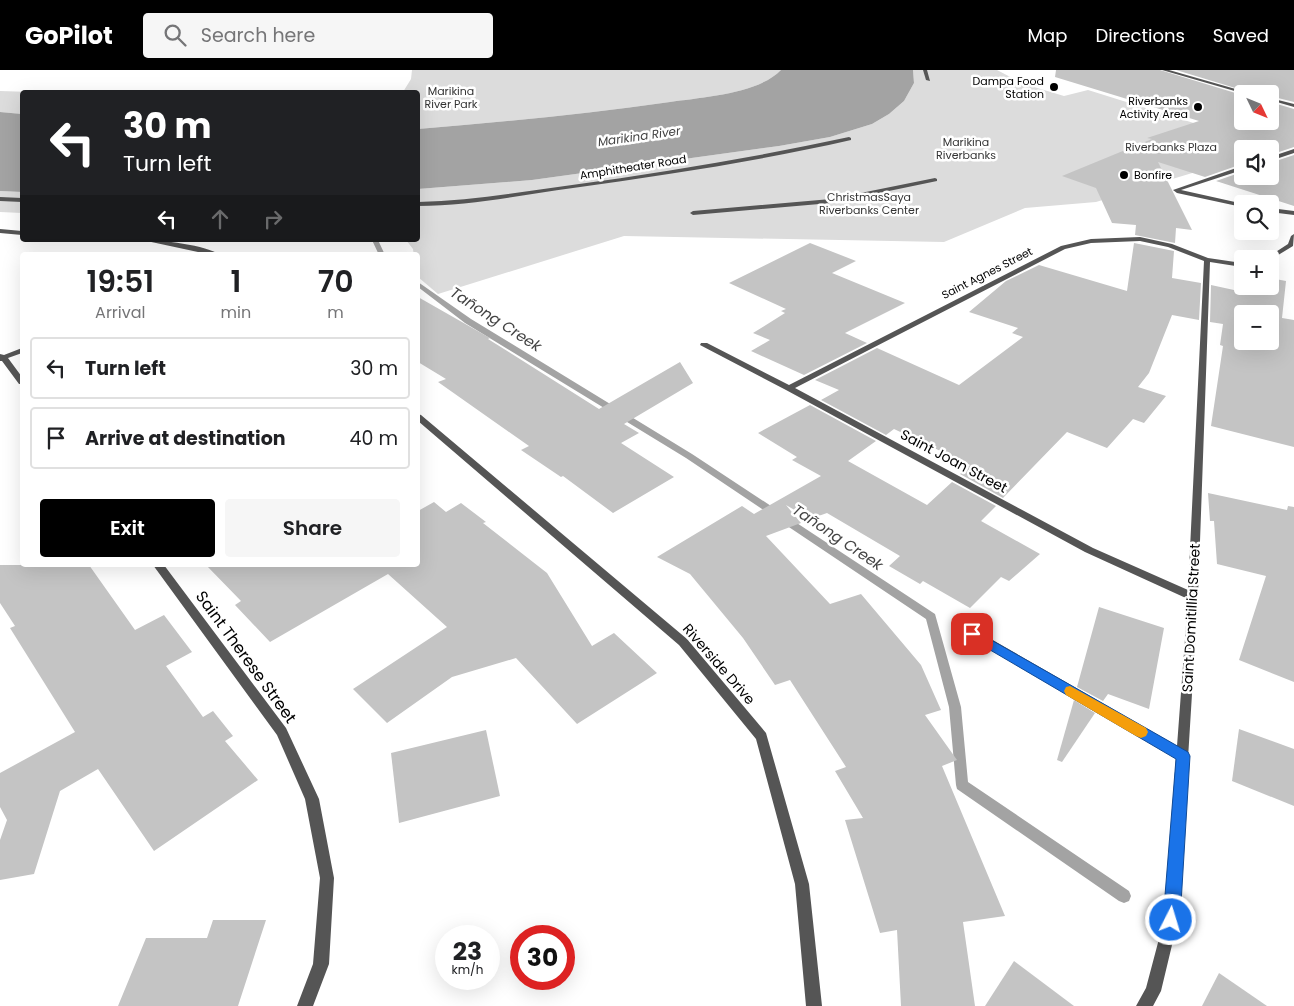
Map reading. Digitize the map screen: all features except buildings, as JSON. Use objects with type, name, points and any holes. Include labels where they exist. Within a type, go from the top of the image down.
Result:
[{"type":"street","points":[[925,70],[928,80]]},
{"type":"street","points":[[1164,70],[1234,89]]},
{"type":"street","points":[[1279,102],[1294,106]]},
{"type":"street","name":"Amphitheater Road","points":[[420,204],[446,204],[600,182],[788,152],[849,139]]},
{"type":"street","points":[[1279,156],[1294,151]]},
{"type":"street","points":[[1234,171],[1176,190],[1234,203]]},
{"type":"street","points":[[693,213],[830,201],[935,180]]},
{"type":"street","points":[[0,199],[20,200]]},
{"type":"street","points":[[1279,211],[1294,213]]},
{"type":"street","points":[[0,231],[20,233]]},
{"type":"street","points":[[1279,252],[1290,245],[1294,236]]},
{"type":"street","name":"Saint Agnes Street","points":[[789,388],[1062,247],[1091,241],[1140,239],[1170,245],[1208,260]]},
{"type":"street","points":[[157,242],[206,252]]},
{"type":"street","points":[[1208,260],[1234,263]]},
{"type":"street","name":"Saint Domitillia Street","points":[[1144,1006],[1153,991],[1171,920],[1193,597],[1208,260]]},
{"type":"street","name":"Saint Joan Street","points":[[704,345],[789,388],[1089,550],[1193,597]]},
{"type":"street","points":[[20,351],[1,358],[20,380]]},
{"type":"street","name":"Riverside Drive","points":[[420,419],[683,642],[762,737],[802,884],[814,1006]]},
{"type":"street","name":"Saint Therese Street","points":[[159,567],[282,732],[312,799],[327,878],[321,964],[305,1006]]},
{"type":"street","points":[[972,634],[1183,756]]},
{"type":"green space","name":"Marikina River Park","points":[[412,70],[781,70],[771,78],[758,84],[713,96],[576,114],[420,129],[420,90],[404,90],[411,79]]},
{"type":"green space","name":"Marikina Riverbanks","points":[[913,70],[997,70],[1024,84],[1064,96],[1088,90],[1248,140],[1234,140],[1234,160],[1096,202],[1025,208],[944,242],[624,236],[438,294],[420,279],[420,252],[414,252],[408,242],[420,242],[420,189],[532,180],[779,146],[830,137],[872,124],[889,114],[904,101],[914,83]]},
{"type":"green space","points":[[0,91],[20,92],[20,114],[0,112]]},
{"type":"green space","points":[[0,191],[20,192],[20,213],[0,212]]},
{"type":"water","name":"Marikina River","points":[[781,70],[913,70],[914,83],[904,101],[889,114],[872,124],[830,137],[779,146],[532,180],[420,189],[420,129],[576,114],[713,96],[744,89],[771,78]]},
{"type":"water","points":[[0,112],[20,114],[20,192],[0,191]]},
{"type":"waterway","name":"Tañong Creek","points":[[376,242],[381,252]]},
{"type":"waterway","name":"Tañong Creek","points":[[420,285],[468,321],[689,456],[931,617],[955,707],[962,785],[1124,896]]},
{"type":"slow traffic","points":[[1070,691],[1141,732]]},
{"type":"place","name":"Dampa Food Station","points":[[1054,87]]},
{"type":"place","name":"Riverbanks Activity Area","points":[[1198,107]]},
{"type":"place","name":"Bonfire","points":[[1124,175]]},
{"type":"route","points":[[972,634],[1183,756],[1171,920]]},
{"type":"park label","name":"Riverbanks Plaza","points":[[1171,147]]},
{"type":"park label","name":"ChristmasSaya Riverbanks Center","points":[[869,203]]}]
